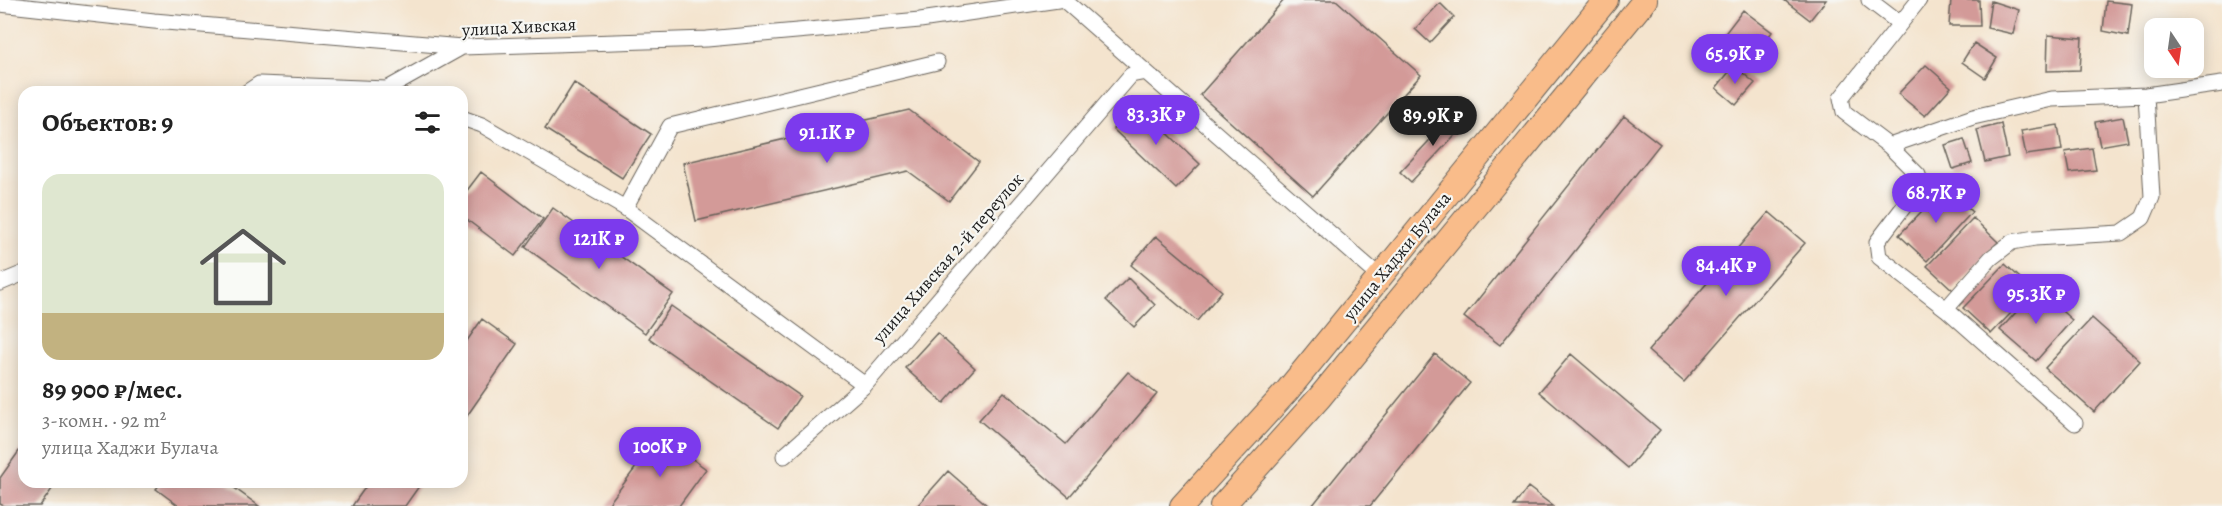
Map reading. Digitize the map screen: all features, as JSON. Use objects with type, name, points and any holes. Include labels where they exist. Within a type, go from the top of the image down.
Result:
[{"type":"main road","name":"улица Хаджи Булача","points":[[1182,506],[1287,391],[1378,276],[1606,0]]},
{"type":"main road","name":"улица Хаджи Булача","points":[[1222,506],[1320,397],[1645,0]]},
{"type":"main road","points":[[1378,276],[1403,296]]},
{"type":"street","name":"улица Хивская","points":[[397,86],[462,47],[707,39],[920,20],[1058,0]]},
{"type":"street","points":[[1064,0],[1138,74],[1378,276]]},
{"type":"street","points":[[1869,0],[1899,23]]},
{"type":"street","points":[[1919,0],[1841,98],[1844,112],[1889,146],[1918,175],[1921,184],[1877,242],[1876,252],[1946,309],[2075,423]]},
{"type":"street","points":[[0,4],[154,21],[462,47]]},
{"type":"street","points":[[625,208],[669,126],[937,62]]},
{"type":"street","name":"улица Хивская 2-й переулок","points":[[784,456],[865,385],[1138,74]]},
{"type":"street","points":[[256,86],[259,84],[303,86]]},
{"type":"street","points":[[1889,146],[1973,117],[2052,99],[2146,95],[2222,84]]},
{"type":"street","points":[[1946,309],[1991,258],[2012,242],[2035,238],[2121,233],[2143,218],[2152,197],[2146,95]]},
{"type":"street","points":[[468,120],[482,125],[625,208],[865,385]]},
{"type":"street","points":[[0,283],[18,276]]},
{"type":"building","points":[[1284,0],[1336,0],[1421,75],[1313,196],[1200,95]]},
{"type":"building","points":[[1784,0],[1826,0],[1810,20]]},
{"type":"building","points":[[1951,0],[1979,0],[1980,26],[1949,26]]},
{"type":"building","points":[[1991,1],[2019,10],[2013,34],[1987,28]]},
{"type":"building","points":[[2106,1],[2132,4],[2128,36],[2103,31]]},
{"type":"building","points":[[1440,3],[1454,17],[1430,43],[1415,29]]},
{"type":"building","points":[[1743,10],[1772,32],[1752,58],[1723,36]]},
{"type":"building","points":[[2048,35],[2082,38],[2080,70],[2047,71]]},
{"type":"building","points":[[1974,43],[1997,58],[1985,78],[1962,62]]},
{"type":"building","points":[[1926,65],[1951,87],[1925,116],[1898,94]]},
{"type":"building","points":[[1734,66],[1755,83],[1736,105],[1716,88]]},
{"type":"building","points":[[574,83],[651,134],[622,178],[545,129]]},
{"type":"building","points":[[1137,104],[1200,164],[1176,189],[1113,129]]},
{"type":"building","points":[[909,110],[979,162],[949,201],[908,171],[696,221],[683,163]]},
{"type":"building","points":[[1455,113],[1466,123],[1411,182],[1400,172]]},
{"type":"building","points":[[1624,116],[1660,144],[1500,345],[1464,317]]},
{"type":"building","points":[[2123,117],[2128,141],[2100,146],[2095,122]]},
{"type":"building","points":[[2001,124],[2008,157],[1985,162],[1977,130]]},
{"type":"building","points":[[2058,125],[2062,150],[2026,155],[2021,131]]},
{"type":"building","points":[[1964,139],[1972,163],[1953,169],[1945,145]]},
{"type":"building","points":[[2092,148],[2096,170],[2069,173],[2065,152]]},
{"type":"building","points":[[481,172],[543,219],[515,256],[468,221],[468,189]]},
{"type":"building","points":[[1945,187],[1972,212],[1927,261],[1899,235]]},
{"type":"building","points":[[553,208],[673,294],[645,333],[525,247]]},
{"type":"building","points":[[1769,212],[1805,243],[1684,382],[1648,351]]},
{"type":"building","points":[[1973,218],[1998,242],[1953,290],[1927,266]]},
{"type":"building","points":[[1156,236],[1222,291],[1197,321],[1131,265]]},
{"type":"building","points":[[2005,264],[2033,290],[1991,334],[1963,308]]},
{"type":"building","points":[[1128,278],[1155,305],[1134,327],[1106,300]]},
{"type":"building","points":[[2037,289],[2072,320],[2036,361],[2000,330]]},
{"type":"building","points":[[671,306],[800,396],[778,428],[649,338]]},
{"type":"building","points":[[2092,318],[2140,361],[2094,412],[2045,368]]},
{"type":"building","points":[[482,319],[517,344],[468,414],[468,339]]},
{"type":"building","points":[[937,333],[975,368],[944,403],[905,368]]},
{"type":"building","points":[[1435,354],[1470,383],[1370,506],[1312,506]]},
{"type":"building","points":[[1571,354],[1660,430],[1628,468],[1539,392]]},
{"type":"building","points":[[1128,372],[1157,394],[1069,497],[979,420],[1004,392],[1066,444]]},
{"type":"building","points":[[660,435],[706,469],[679,506],[607,506]]},
{"type":"building","points":[[18,452],[18,488],[53,488],[40,506],[4,506],[0,504],[0,478]]},
{"type":"building","points":[[948,471],[988,506],[917,506]]},
{"type":"building","points":[[1528,487],[1553,506],[1514,506]]},
{"type":"building","points":[[234,488],[259,506],[179,506],[156,489]]},
{"type":"building","points":[[365,488],[418,488],[405,506],[352,506]]}]
